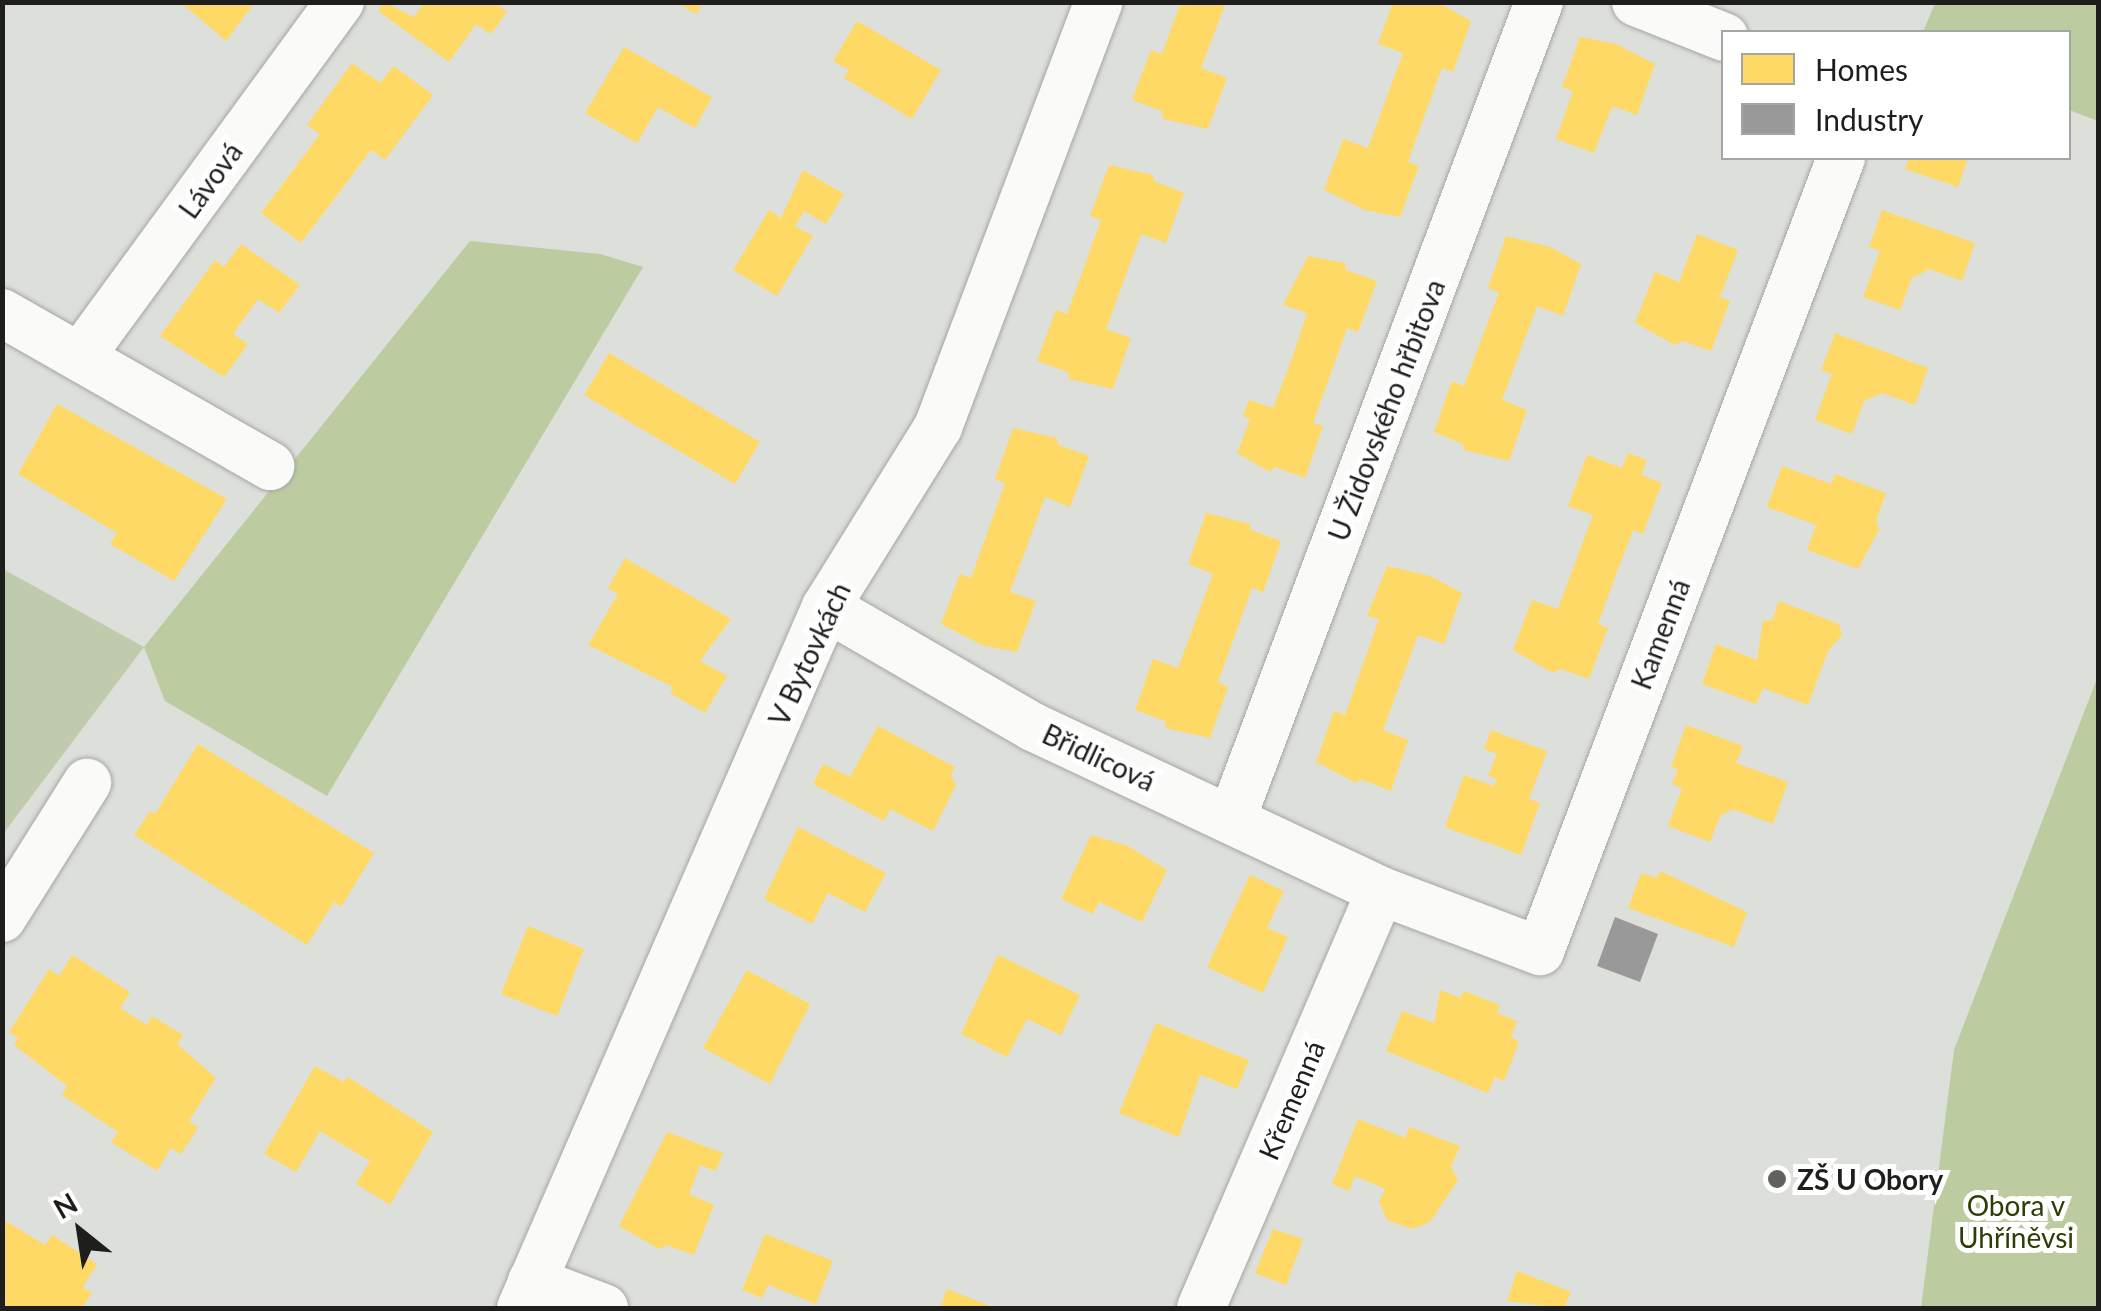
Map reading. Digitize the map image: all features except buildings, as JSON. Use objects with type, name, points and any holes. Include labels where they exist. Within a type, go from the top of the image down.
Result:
[{"type":"street","name":"Lávová","points":[[80,357],[340,2]]},
{"type":"street","name":"V Bytovkách","points":[[526,1295],[826,606],[938,427],[1099,2]]},
{"type":"street","name":"U Židovského hřbitova","points":[[1232,818],[1539,2]]},
{"type":"street","points":[[1636,2],[1721,36]]},
{"type":"street","name":"Kamenná","points":[[1381,891],[1540,951],[1839,160]]},
{"type":"street","points":[[2,313],[270,466]]},
{"type":"street","name":"Břidlicová","points":[[826,606],[1032,727],[1381,891]]},
{"type":"street","points":[[2,918],[86,783]]},
{"type":"street","name":"Křemenná","points":[[1201,1308],[1381,891]]},
{"type":"street","points":[[526,1295],[604,1308]]},
{"type":"green space","points":[[1935,3],[2098,3],[2098,121],[2071,111],[2071,30],[1924,30]]},
{"type":"green space","points":[[470,241],[600,254],[643,267],[327,796],[165,701],[144,647]]},
{"type":"green space","points":[[3,569],[144,647],[3,834]]},
{"type":"green space","name":"Obora v Uhříněvsi","points":[[2098,676],[2098,1308],[1921,1308],[1954,1050]]},
{"type":"place","name":"ZŠ U Obory","points":[[1777,1179]]}]
